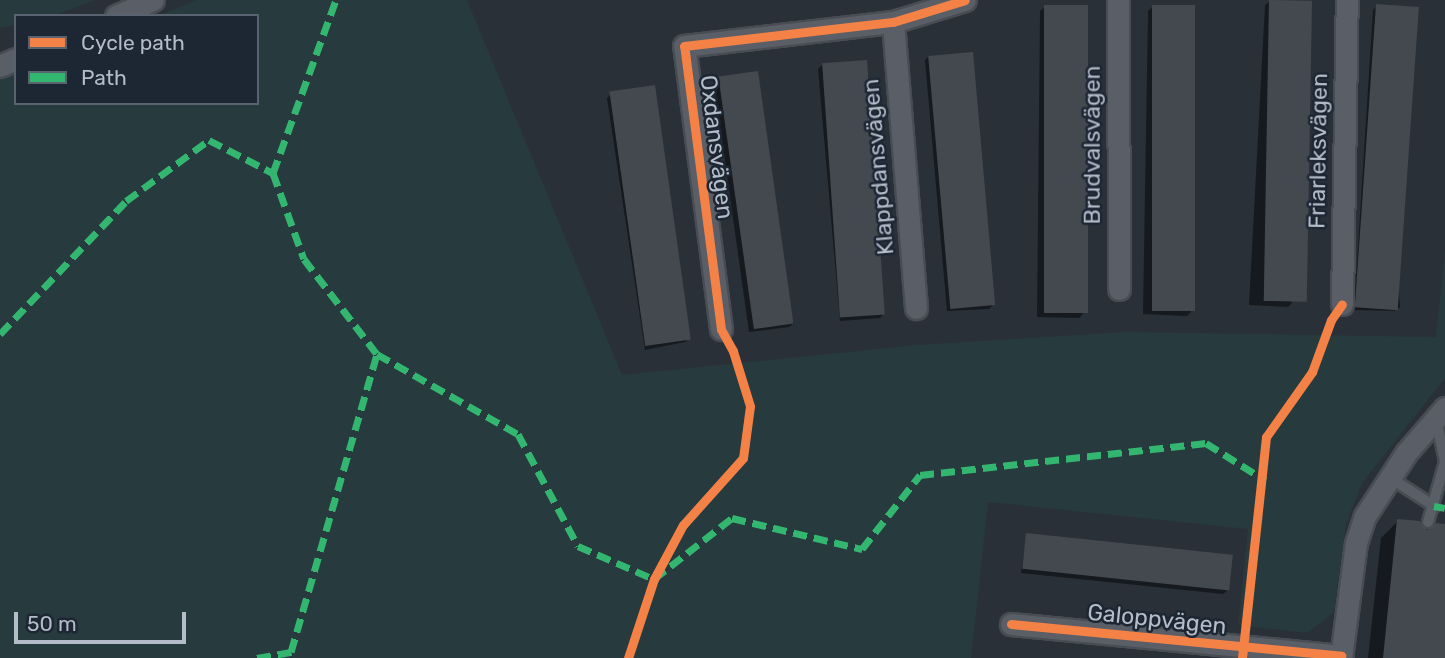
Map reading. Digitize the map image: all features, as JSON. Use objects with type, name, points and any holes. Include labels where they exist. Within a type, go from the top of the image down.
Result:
[{"type":"street","points":[[121,14],[153,0]]},
{"type":"street","name":"Oxdansvägen","points":[[721,329],[684,46],[893,22],[965,0]]},
{"type":"street","name":"Brudvalsvägen","points":[[1118,0],[1119,289]]},
{"type":"street","name":"Friarleksvägen","points":[[1342,304],[1347,0]]},
{"type":"street","name":"Klappdansvägen","points":[[893,22],[916,308]]},
{"type":"street","points":[[1341,657],[1356,542],[1365,516],[1389,477],[1440,413]]},
{"type":"street","name":"Galoppvägen","points":[[1011,624],[1341,657]]},
{"type":"lane","points":[[1428,522],[1445,461],[1440,413]]},
{"type":"lane","points":[[1389,477],[1434,506]]},
{"type":"green space","points":[[0,0],[95,0],[58,14],[14,14],[14,25],[0,28]]},
{"type":"green space","points":[[196,0],[467,0],[622,375],[917,345],[1124,332],[1436,337],[1445,251],[1445,378],[1362,483],[1346,524],[1334,612],[1307,633],[1238,625],[1248,529],[988,502],[971,658],[0,658],[0,79],[14,73],[14,105],[259,105],[259,14],[163,14]]},
{"type":"building","points":[[1269,0],[1312,1],[1307,302],[1264,301]]},
{"type":"building","points":[[1376,4],[1419,7],[1398,310],[1355,307]]},
{"type":"building","points":[[1044,5],[1088,5],[1088,313],[1044,313]]},
{"type":"building","points":[[1152,5],[1195,5],[1195,311],[1152,311]]},
{"type":"building","points":[[973,52],[995,305],[950,309],[928,56]]},
{"type":"building","points":[[867,60],[885,314],[840,318],[822,63]]},
{"type":"building","points":[[758,71],[793,324],[754,329],[718,77]]},
{"type":"building","points":[[655,85],[691,339],[645,346],[609,91]]},
{"type":"building","points":[[1397,519],[1420,521],[1427,530],[1436,523],[1445,524],[1445,658],[1383,658]]},
{"type":"building","points":[[1026,533],[1233,555],[1229,591],[1022,569]]},
{"type":"marked path","points":[[273,173],[336,0]]},
{"type":"marked path","points":[[0,334],[126,201],[209,140],[273,173],[304,259],[377,354]]},
{"type":"marked path","points":[[257,658],[291,652],[377,354],[518,434],[578,546],[654,579],[732,518],[862,549],[920,475],[1206,443],[1265,480]]},
{"type":"marked path","points":[[1434,506],[1445,508]]},
{"type":"cycle path","points":[[628,658],[654,579],[683,525],[743,458],[750,406],[733,351],[721,329],[684,46],[893,22],[965,0]]},
{"type":"cycle path","points":[[1242,658],[1266,437],[1312,372],[1331,320],[1342,304]]},
{"type":"cycle path","points":[[1011,624],[1341,656]]}]
